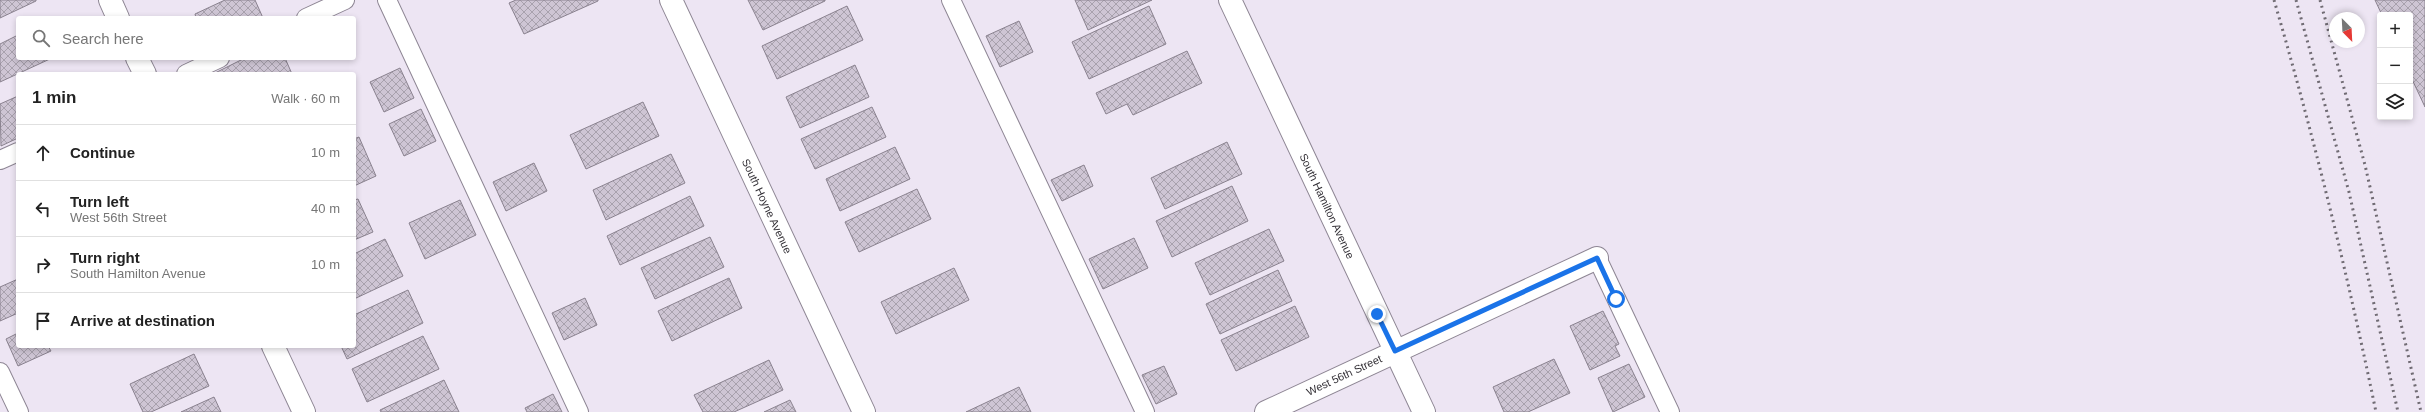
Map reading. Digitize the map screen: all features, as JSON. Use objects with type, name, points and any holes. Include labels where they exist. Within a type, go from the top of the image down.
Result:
[{"type":"street","points":[[110,0],[117,16]]},
{"type":"street","name":"South Hoyne Avenue","points":[[670,0],[864,412]]},
{"type":"street","name":"South Hamilton Avenue","points":[[1230,0],[1424,412]]},
{"type":"street","points":[[138,60],[144,72]]},
{"type":"street","name":"West 56th Street","points":[[1266,412],[1597,258]]},
{"type":"street","points":[[274,348],[304,412]]},
{"type":"lane","points":[[310,16],[345,0]]},
{"type":"lane","points":[[387,0],[579,412]]},
{"type":"lane","points":[[951,0],[1145,412]]},
{"type":"lane","points":[[190,72],[216,60]]},
{"type":"lane","points":[[0,160],[16,153]]},
{"type":"lane","points":[[1597,258],[1670,412]]},
{"type":"lane","points":[[0,372],[19,412]]},
{"type":"building","points":[[0,0],[36,0],[36,1],[0,18]]},
{"type":"building","points":[[225,0],[255,0],[262,16],[196,16],[195,14]]},
{"type":"building","points":[[516,0],[598,1],[524,34],[509,3]]},
{"type":"building","points":[[748,0],[825,0],[825,1],[763,30]]},
{"type":"building","points":[[1075,0],[1152,0],[1088,30]]},
{"type":"building","points":[[2375,0],[2425,0],[2425,107],[2413,81],[2413,12],[2381,12]]},
{"type":"building","points":[[847,6],[863,40],[777,79],[762,46]]},
{"type":"building","points":[[1149,6],[1166,44],[1089,79],[1072,42]]},
{"type":"building","points":[[1019,21],[1033,52],[1000,67],[986,36]]},
{"type":"building","points":[[16,36],[16,60],[48,60],[22,72],[16,72],[16,75],[0,82],[0,44]]},
{"type":"building","points":[[1187,51],[1202,83],[1133,115],[1127,104],[1106,114],[1096,93]]},
{"type":"building","points":[[241,60],[286,60],[291,72],[217,72]]},
{"type":"building","points":[[855,65],[869,97],[800,128],[786,97]]},
{"type":"building","points":[[400,68],[414,98],[384,112],[370,82]]},
{"type":"building","points":[[16,97],[16,139],[1,146],[0,104]]},
{"type":"building","points":[[643,102],[659,136],[586,169],[570,135]]},
{"type":"building","points":[[872,107],[886,137],[815,169],[801,139]]},
{"type":"building","points":[[421,109],[436,141],[404,156],[389,124]]},
{"type":"building","points":[[359,137],[376,176],[356,185],[356,138]]},
{"type":"building","points":[[1227,142],[1242,174],[1165,209],[1151,178]]},
{"type":"building","points":[[895,147],[910,179],[840,211],[826,179]]},
{"type":"building","points":[[671,154],[685,183],[606,220],[593,190]]},
{"type":"building","points":[[534,163],[547,191],[506,211],[493,182]]},
{"type":"building","points":[[1084,165],[1093,186],[1062,201],[1051,180]]},
{"type":"building","points":[[1232,186],[1248,221],[1172,257],[1156,221]]},
{"type":"building","points":[[917,189],[931,219],[859,252],[845,222]]},
{"type":"building","points":[[690,196],[704,226],[620,265],[607,236]]},
{"type":"building","points":[[358,199],[373,232],[356,239],[356,200]]},
{"type":"building","points":[[460,200],[476,235],[425,259],[409,223]]},
{"type":"building","points":[[1269,229],[1284,261],[1210,295],[1195,263]]},
{"type":"building","points":[[710,237],[724,267],[655,299],[641,268]]},
{"type":"building","points":[[1134,238],[1148,268],[1103,289],[1089,259]]},
{"type":"building","points":[[385,239],[403,276],[356,298],[356,253]]},
{"type":"building","points":[[954,268],[969,300],[896,334],[881,302]]},
{"type":"building","points":[[1278,270],[1292,301],[1220,334],[1206,304]]},
{"type":"building","points":[[729,278],[742,308],[672,341],[658,311]]},
{"type":"building","points":[[16,280],[16,314],[0,321],[0,287]]},
{"type":"building","points":[[408,290],[423,323],[347,359],[342,348],[356,348],[356,314]]},
{"type":"building","points":[[585,298],[597,325],[564,340],[552,313]]},
{"type":"building","points":[[1295,306],[1309,337],[1236,371],[1221,340]]},
{"type":"building","points":[[1603,311],[1619,344],[1615,346],[1620,356],[1590,370],[1570,326]]},
{"type":"building","points":[[16,334],[16,348],[49,348],[51,351],[18,366],[6,339]]},
{"type":"building","points":[[423,336],[439,369],[367,402],[352,369]]},
{"type":"building","points":[[194,354],[209,386],[151,412],[143,412],[130,384]]},
{"type":"building","points":[[1554,359],[1570,393],[1528,412],[1504,412],[1493,387]]},
{"type":"building","points":[[769,360],[783,390],[734,412],[703,412],[694,395]]},
{"type":"building","points":[[1629,364],[1645,397],[1613,412],[1598,378]]},
{"type":"building","points":[[1164,366],[1177,394],[1156,404],[1142,375]]},
{"type":"building","points":[[444,380],[459,412],[381,412],[380,410]]},
{"type":"building","points":[[1019,387],[1031,412],[966,412]]},
{"type":"building","points":[[553,394],[562,412],[527,412],[525,408]]},
{"type":"building","points":[[214,397],[221,412],[181,412]]},
{"type":"building","points":[[790,400],[796,412],[764,412]]},
{"type":"railway","points":[[2274,0],[2303,102],[2329,205],[2376,412]]},
{"type":"railway","points":[[2296,0],[2349,192],[2398,412]]},
{"type":"railway","points":[[2320,0],[2365,165],[2421,412]]},
{"type":"route","points":[[1377,314],[1395,351],[1597,258],[1616,299]]}]
